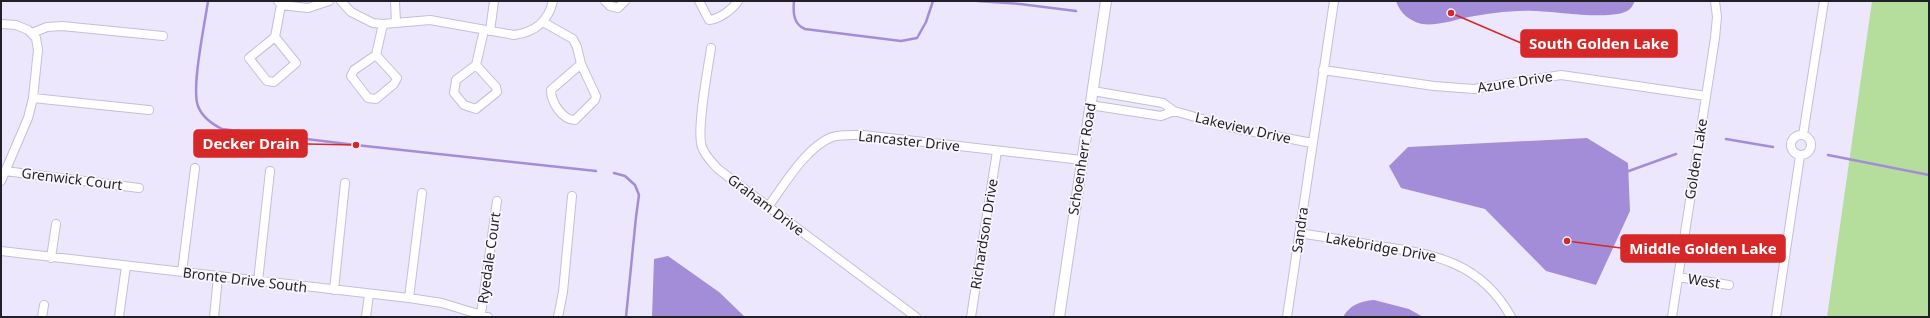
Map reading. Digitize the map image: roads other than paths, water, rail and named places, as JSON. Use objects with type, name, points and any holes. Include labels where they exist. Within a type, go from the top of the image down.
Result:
[{"type":"street","points":[[275,37],[296,63],[274,82],[267,81],[249,58],[275,37],[279,3],[302,8],[329,1]]},
{"type":"street","points":[[341,1],[358,17],[373,23],[383,24],[430,20],[514,35],[525,33],[543,22],[549,14],[553,1]]},
{"type":"street","points":[[395,1],[396,23]]},
{"type":"street","points":[[476,65],[496,87],[497,92],[476,110],[464,105],[454,92],[456,80],[476,65],[494,1]]},
{"type":"street","points":[[606,1],[610,6],[618,8],[625,1]]},
{"type":"street","points":[[699,1],[709,20],[715,19],[722,15],[738,1]]},
{"type":"street","name":"Schoenherr Road","points":[[1059,317],[1106,1]]},
{"type":"street","points":[[1323,70],[1334,1]]},
{"type":"street","name":"Golden Lake","points":[[1672,317],[1717,17],[1715,1]]},
{"type":"street","points":[[1803,135],[1824,1]]},
{"type":"street","points":[[543,22],[573,39],[577,47],[581,64],[596,96],[593,104],[575,120],[571,120],[566,117],[553,102],[551,90],[581,64]]},
{"type":"street","points":[[1,24],[21,26],[32,33],[38,44],[33,98],[23,130],[1,181]]},
{"type":"street","points":[[376,54],[397,78],[394,84],[376,99],[368,98],[351,76],[354,70],[376,54],[383,24]]},
{"type":"street","points":[[32,33],[50,26],[62,26],[163,36]]},
{"type":"street","name":"Graham Drive","points":[[711,48],[700,127],[701,145],[706,156],[718,169],[916,317]]},
{"type":"street","name":"Azure Drive","points":[[1323,70],[1434,86],[1474,89],[1561,75],[1706,96]]},
{"type":"street","name":"Sandra","points":[[1287,317],[1323,70]]},
{"type":"street","name":"Lakeview Drive","points":[[1093,91],[1164,103],[1174,111],[1234,128],[1312,144]]},
{"type":"street","points":[[33,98],[149,110]]},
{"type":"street","name":"Lakeview Drive","points":[[1090,105],[1161,116],[1174,111]]},
{"type":"street","name":"Lancaster Drive","points":[[768,207],[808,154],[824,141],[838,136],[863,135],[1082,160]]},
{"type":"street","points":[[1803,135],[1811,141],[1812,148],[1806,155],[1800,156],[1793,152],[1791,147],[1794,137],[1803,135]]},
{"type":"street","name":"Richardson Drive","points":[[971,317],[997,151]]},
{"type":"street","points":[[1776,317],[1800,156]]},
{"type":"street","points":[[182,272],[195,168]]},
{"type":"street","name":"Grenwick Court","points":[[5,171],[139,188]]},
{"type":"street","points":[[258,281],[270,171]]},
{"type":"street","points":[[334,290],[345,183]]},
{"type":"street","points":[[409,298],[422,193]]},
{"type":"street","points":[[558,317],[563,292],[572,196]]},
{"type":"street","name":"Ryedale Court","points":[[484,316],[496,201]]},
{"type":"street","points":[[50,258],[56,224]]},
{"type":"street","name":"Lakebridge Drive","points":[[1299,233],[1399,248],[1440,257],[1462,268],[1480,280],[1492,291],[1511,317]]},
{"type":"street","name":"Bronte Drive South","points":[[1,251],[50,258],[409,298],[442,303],[484,316]]},
{"type":"street","points":[[119,317],[126,266]]},
{"type":"street","points":[[214,317],[218,277]]},
{"type":"street","name":"West","points":[[1678,277],[1729,285]]},
{"type":"street","points":[[366,317],[369,294]]},
{"type":"street","points":[[42,317],[44,305]]},
{"type":"waterway","points":[[208,1],[197,71],[196,97],[202,114],[222,129],[596,171]]},
{"type":"waterway","points":[[794,1],[796,21],[805,29],[901,41],[917,38],[926,22],[933,1]]},
{"type":"waterway","points":[[977,1],[1020,4],[1076,11]]},
{"type":"waterway","points":[[1726,139],[1773,147]]},
{"type":"waterway","points":[[1626,172],[1676,154]]},
{"type":"waterway","points":[[1828,155],[1929,175]]},
{"type":"waterway","points":[[614,173],[625,176],[635,185],[639,195],[626,317]]},
{"type":"place","name":"South Golden Lake","points":[[1451,13]]},
{"type":"place","name":"Decker Drain","points":[[356,145]]},
{"type":"place","name":"Middle Golden Lake","points":[[1567,241]]}]
